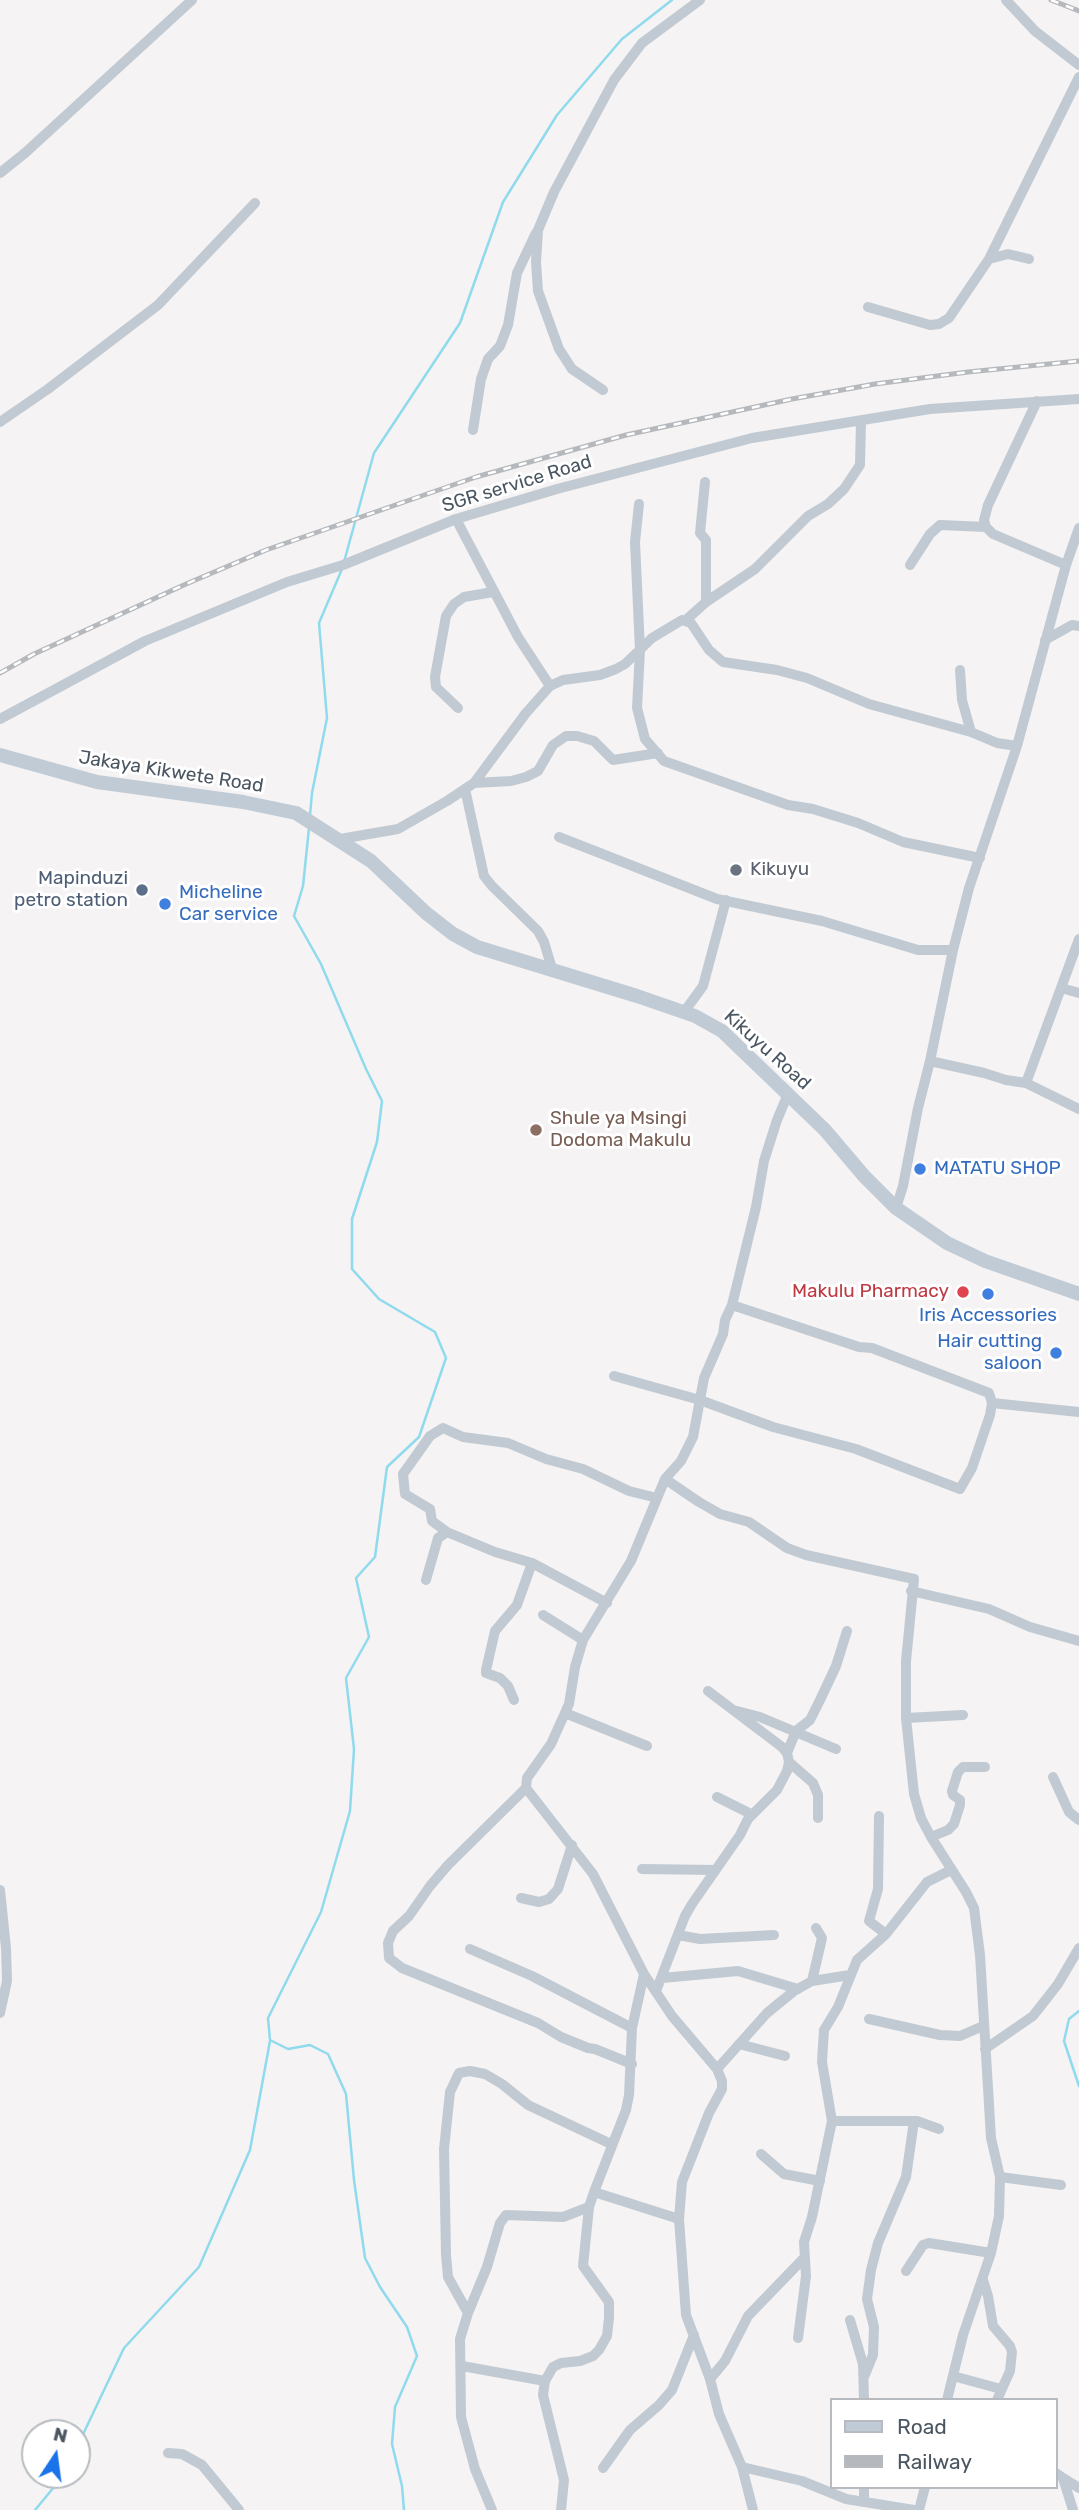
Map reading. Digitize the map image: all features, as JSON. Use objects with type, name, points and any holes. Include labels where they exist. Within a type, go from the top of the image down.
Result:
[{"type":"main road","name":"Jakaya Kikwete Road","points":[[0,755],[97,782],[243,802],[296,813]]},
{"type":"main road","name":"Kikuyu Road","points":[[296,813],[371,861],[426,913],[453,934],[477,947],[684,1012],[722,1031],[789,1094],[896,1208],[947,1243],[985,1261],[1079,1294]]},
{"type":"street","points":[[0,173],[192,0]]},
{"type":"street","points":[[473,430],[481,379],[488,359],[500,346],[508,325],[517,273],[554,192],[621,70],[642,43],[700,0]]},
{"type":"street","points":[[1006,0],[1017,8],[1035,31],[1079,65]]},
{"type":"street","points":[[868,307],[930,325],[939,324],[949,318],[989,259],[1079,77]]},
{"type":"street","points":[[0,422],[158,305],[255,203]]},
{"type":"street","points":[[538,229],[538,291],[559,349],[572,369],[603,390]]},
{"type":"street","points":[[989,259],[1008,254],[1029,259]]},
{"type":"street","name":"SGR service Road","points":[[0,719],[145,641],[287,582],[343,565],[456,519],[557,489],[752,438],[930,409],[1079,399]]},
{"type":"street","points":[[986,527],[984,520],[988,505],[1037,401]]},
{"type":"street","points":[[340,839],[398,829],[469,786],[550,686],[575,677],[609,672],[625,664],[652,638],[670,626],[687,620],[706,602],[755,569],[808,516],[845,489],[860,465],[861,421]]},
{"type":"street","points":[[705,482],[700,533],[706,540],[706,602]]},
{"type":"street","points":[[639,504],[635,542],[640,650],[637,708],[645,739],[658,753],[672,765],[789,805],[858,823],[903,842],[980,858]]},
{"type":"street","points":[[456,519],[493,592],[550,686]]},
{"type":"street","points":[[910,565],[930,534],[940,525],[986,527],[1004,539],[1066,565]]},
{"type":"street","points":[[896,1208],[953,950],[1017,746],[1066,565],[1078,534]]},
{"type":"street","points":[[458,708],[436,687],[435,677],[446,616],[454,604],[464,597],[493,592]]},
{"type":"street","points":[[687,620],[696,628],[716,659],[723,662],[777,670],[807,678],[869,704],[971,732],[997,743],[1017,746]]},
{"type":"street","points":[[1045,640],[1072,625],[1079,626]]},
{"type":"street","points":[[960,670],[962,700],[971,732]]},
{"type":"street","points":[[469,786],[511,781],[538,771],[553,745],[566,736],[594,741],[613,760],[658,753]]},
{"type":"street","points":[[469,786],[484,876],[538,931],[553,972]]},
{"type":"street","points":[[559,837],[726,900],[822,921],[918,950],[953,950]]},
{"type":"street","points":[[684,1012],[703,986],[726,900]]},
{"type":"street","points":[[1026,1083],[1079,939]]},
{"type":"street","points":[[1061,988],[1079,993]]},
{"type":"street","points":[[930,1061],[1026,1083],[1079,1109]]},
{"type":"street","points":[[632,2064],[570,2041],[517,2013],[479,2001],[402,1968],[389,1958],[388,1943],[393,1931],[409,1916],[430,1886],[526,1788],[527,1777],[551,1744],[565,1713],[583,1640],[631,1562],[665,1479],[681,1461],[693,1437],[704,1378],[732,1305],[756,1207],[764,1161],[777,1120],[789,1094]]},
{"type":"street","points":[[614,1377],[699,1400],[773,1427],[856,1449],[960,1489],[972,1468],[990,1415],[992,1403],[989,1393],[872,1348],[859,1347],[732,1305]]},
{"type":"street","points":[[992,1403],[1079,1412]]},
{"type":"street","points":[[607,1603],[532,1563],[495,1552],[447,1532],[432,1521],[430,1509],[405,1494],[403,1474],[429,1436],[443,1428],[463,1437],[508,1443],[546,1459],[583,1469],[629,1492],[657,1498]]},
{"type":"street","points":[[665,1479],[720,1514],[749,1522],[787,1548],[806,1555],[914,1579],[906,1661],[906,1718],[914,1794],[921,1818],[974,1908],[980,1955],[991,2138],[1000,2177],[999,2217],[983,2280],[963,2335],[948,2398]]},
{"type":"street","points":[[426,1580],[438,1538],[447,1532]]},
{"type":"street","points":[[513,1700],[508,1686],[500,1678],[486,1673],[486,1670],[495,1631],[517,1605],[532,1563]]},
{"type":"street","points":[[912,1591],[989,1609],[1030,1627],[1079,1641]]},
{"type":"street","points":[[543,1615],[583,1640]]},
{"type":"street","points":[[656,1991],[692,1904],[751,1814],[777,1790],[788,1771],[788,1757],[796,1731],[810,1720],[836,1666],[848,1631]]},
{"type":"street","points":[[708,1691],[788,1757],[813,1783],[818,1795],[818,1818]]},
{"type":"street","points":[[734,1710],[760,1717],[836,1749]]},
{"type":"street","points":[[565,1713],[647,1746]]},
{"type":"street","points":[[906,1718],[963,1715]]},
{"type":"street","points":[[931,1837],[948,1830],[954,1824],[960,1805],[960,1800],[953,1795],[958,1772],[963,1767],[985,1767]]},
{"type":"street","points":[[1053,1777],[1069,1812],[1079,1820]]},
{"type":"street","points":[[526,1788],[593,1874],[643,1974],[672,2015],[717,2069],[722,2081],[722,2090],[709,2113],[687,2170],[678,2207],[686,2315],[710,2379],[719,2414],[742,2467],[753,2510]]},
{"type":"street","points":[[717,1797],[751,1814]]},
{"type":"street","points":[[879,1816],[878,1889],[869,1921],[886,1934]]},
{"type":"street","points":[[521,1898],[539,1902],[548,1899],[558,1889],[572,1845]]},
{"type":"street","points":[[642,1869],[715,1870]]},
{"type":"street","points":[[798,2339],[806,2276],[804,2242],[832,2120],[822,2062],[824,2030],[838,2007],[857,1960],[886,1934],[927,1882],[951,1870]]},
{"type":"street","points":[[0,1889],[7,1970],[0,2013]]},
{"type":"street","points":[[812,1981],[822,1938],[816,1928]]},
{"type":"street","points":[[678,1935],[700,1939],[774,1935]]},
{"type":"street","points":[[985,2049],[1033,2016],[1058,1984],[1079,1948]]},
{"type":"street","points":[[470,1949],[532,1976],[632,2028]]},
{"type":"street","points":[[662,1978],[738,1971],[798,1989]]},
{"type":"street","points":[[561,2510],[564,2480],[543,2395],[545,2381],[553,2367],[593,2356],[607,2336],[609,2302],[583,2266],[589,2207],[626,2110],[632,2077],[632,2028],[643,1974]]},
{"type":"street","points":[[717,2069],[767,2013],[798,1989],[812,1981],[850,1975]]},
{"type":"street","points":[[869,2019],[940,2035],[960,2036],[983,2026]]},
{"type":"street","points":[[740,2044],[785,2056]]},
{"type":"street","points":[[468,2313],[448,2277],[446,2255],[444,2149],[450,2092],[459,2073],[470,2071],[485,2074],[528,2105],[611,2144]]},
{"type":"street","points":[[832,2120],[914,2121],[939,2129]]},
{"type":"street","points":[[864,2377],[873,2355],[874,2327],[867,2299],[871,2270],[878,2243],[906,2177],[914,2121]]},
{"type":"street","points":[[761,2154],[784,2174],[820,2181]]},
{"type":"street","points":[[1000,2177],[1061,2185]]},
{"type":"street","points":[[594,2192],[679,2219]]},
{"type":"street","points":[[492,2510],[475,2469],[461,2417],[460,2339],[468,2313],[487,2267],[500,2223],[506,2215],[563,2217],[589,2207]]},
{"type":"street","points":[[906,2271],[923,2245],[929,2243],[990,2253]]},
{"type":"street","points":[[710,2379],[725,2361],[748,2316],[803,2259]]},
{"type":"street","points":[[953,2376],[999,2395],[1010,2371],[1012,2352],[993,2326],[983,2280]]},
{"type":"street","points":[[850,2320],[861,2355],[864,2398]]},
{"type":"street","points":[[603,2468],[630,2430],[672,2390],[694,2336]]},
{"type":"street","points":[[462,2366],[545,2381]]},
{"type":"street","points":[[168,2453],[182,2454],[202,2465],[239,2510]]},
{"type":"street","points":[[742,2467],[802,2481],[846,2499],[914,2510]]},
{"type":"street","points":[[1060,2475],[1079,2488]]},
{"type":"street","points":[[1060,2475],[1073,2510]]},
{"type":"street","points":[[864,2489],[864,2502]]},
{"type":"street","points":[[919,2510],[924,2489]]},
{"type":"waterway","points":[[344,562],[374,453],[460,323],[503,202],[557,115],[622,39],[672,0]]},
{"type":"waterway","points":[[310,815],[327,718],[319,623],[342,569]]},
{"type":"waterway","points":[[309,828],[303,886],[294,916],[321,964],[382,1101],[377,1142],[352,1219],[352,1269],[379,1299],[435,1332],[446,1358],[419,1437],[387,1467],[375,1557],[356,1578],[369,1637],[346,1678],[354,1749],[350,1811],[321,1912],[268,2018],[270,2040],[288,2049],[310,2045],[328,2054],[346,2094],[365,2258],[380,2287],[407,2327],[417,2356],[395,2407],[392,2444],[402,2486],[404,2510]]},
{"type":"waterway","points":[[1079,2011],[1069,2019],[1064,2041],[1079,2086]]},
{"type":"waterway","points":[[90,2419],[124,2348],[199,2267],[250,2150],[270,2041]]},
{"type":"waterway","points":[[35,2510],[52,2489]]},
{"type":"railway","points":[[1051,0],[1079,11]]},
{"type":"railway","points":[[0,673],[34,654],[266,550],[476,477],[626,435],[792,399],[875,384],[1079,361]]},
{"type":"place","name":"Kikuyu","points":[[736,870]]},
{"type":"place","name":"Mapinduzi petro station","points":[[142,890]]},
{"type":"place","name":"Micheline Car service","points":[[165,904]]},
{"type":"place","name":"Shule ya Msingi Dodoma Makulu","points":[[536,1130]]},
{"type":"place","name":"MATATU SHOP","points":[[920,1169]]},
{"type":"place","name":"Makulu Pharmacy","points":[[963,1292]]},
{"type":"place","name":"Iris Accessories","points":[[988,1294]]},
{"type":"place","name":"Hair cutting saloon","points":[[1056,1353]]}]
